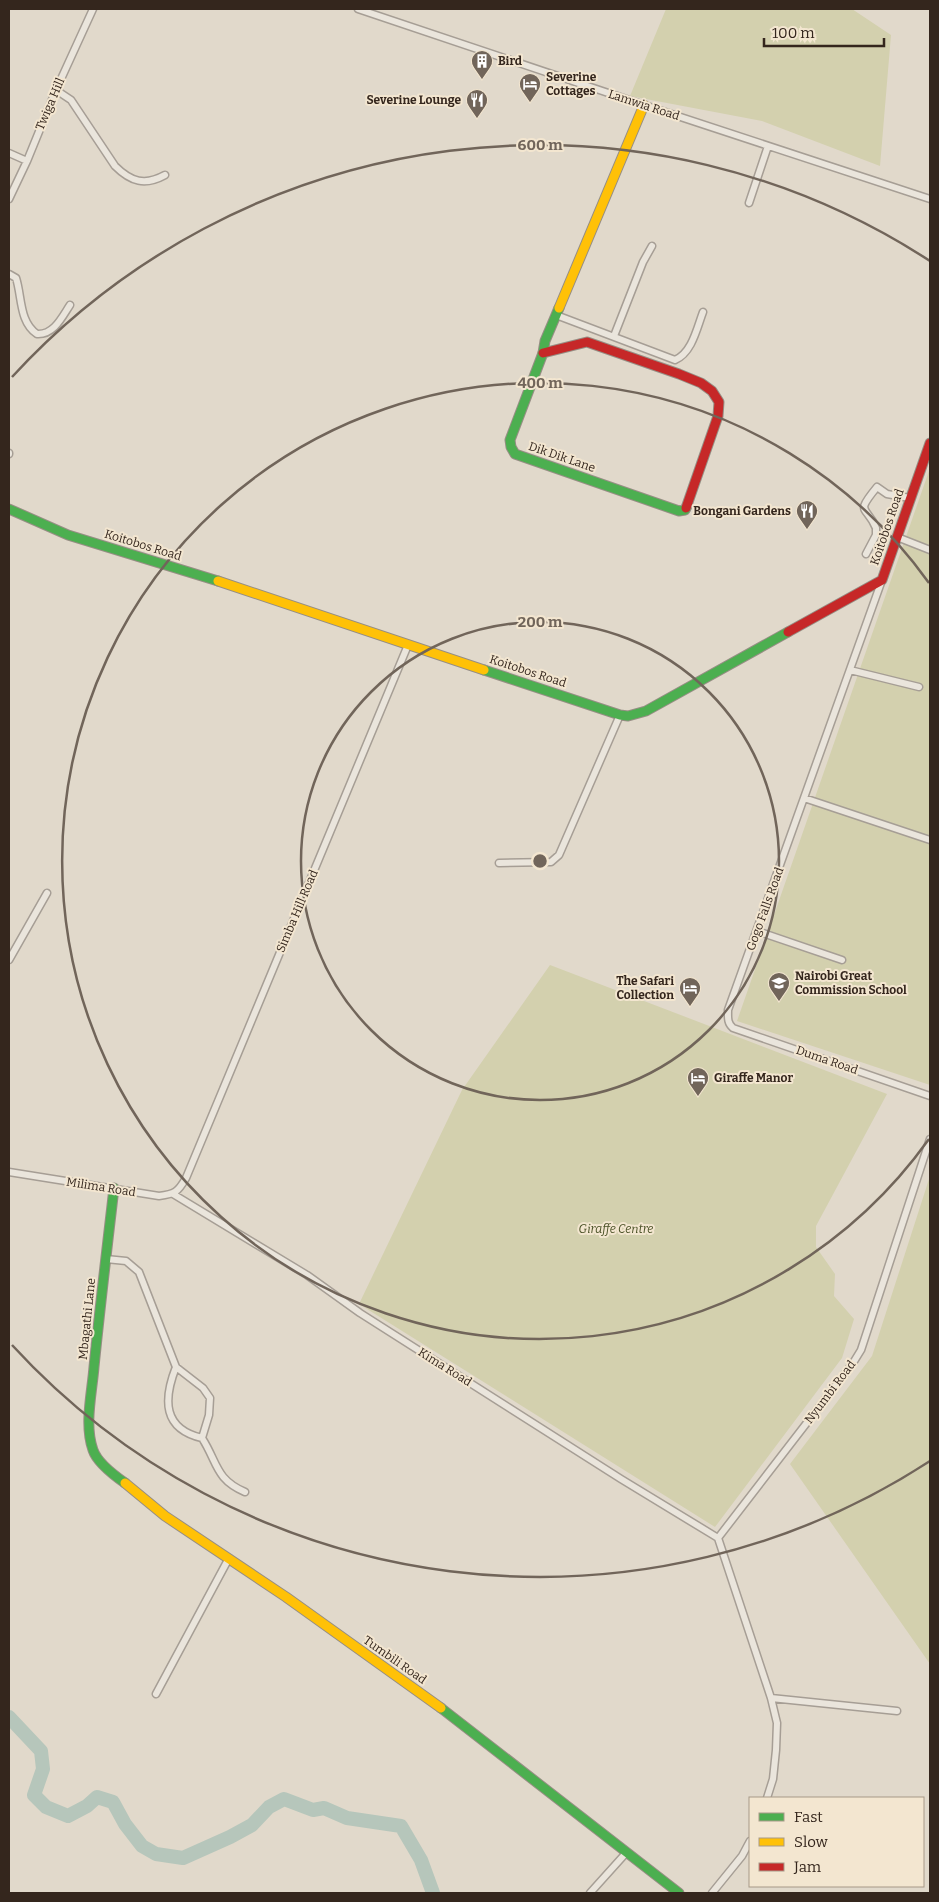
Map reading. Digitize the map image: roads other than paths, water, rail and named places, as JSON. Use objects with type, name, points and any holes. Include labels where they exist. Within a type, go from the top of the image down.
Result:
[{"type":"street","name":"Twiga Hill","points":[[9,199],[92,9]]},
{"type":"street","name":"Lamwia Road","points":[[358,9],[930,199]]},
{"type":"street","points":[[56,90],[71,100],[115,166],[124,175],[137,181],[153,181],[165,175]]},
{"type":"street","name":"Dik Dik Lane","points":[[543,353],[587,342],[678,374],[701,384],[712,392],[719,402],[718,416],[688,505],[684,510],[679,511],[515,454],[510,440],[543,353],[545,341],[644,105]]},
{"type":"street","points":[[749,203],[768,146]]},
{"type":"street","points":[[9,153],[27,161]]},
{"type":"street","points":[[614,336],[643,262],[652,246]]},
{"type":"street","points":[[9,274],[16,278],[21,307],[31,330],[37,334],[48,332],[55,327],[70,305]]},
{"type":"street","points":[[556,315],[675,360],[687,352],[703,312]]},
{"type":"street","name":"Koitobos Road","points":[[9,510],[68,535],[172,566],[620,715],[628,716],[646,711],[882,580],[930,443]]},
{"type":"street","points":[[866,554],[876,535],[876,528],[864,511],[866,499],[877,488],[887,494],[910,498]]},
{"type":"street","points":[[897,537],[930,550]]},
{"type":"street","name":"Gogo Falls Road","points":[[728,1019],[728,1010],[882,580]]},
{"type":"street","name":"Simba Hill Road","points":[[172,1194],[180,1188],[186,1178],[408,644]]},
{"type":"street","points":[[850,670],[919,687]]},
{"type":"street","points":[[499,863],[551,862],[559,855],[620,715]]},
{"type":"street","points":[[804,798],[930,840]]},
{"type":"street","points":[[9,960],[47,893]]},
{"type":"street","points":[[757,931],[842,960]]},
{"type":"street","name":"Duma Road","points":[[728,1019],[730,1025],[734,1028],[930,1096]]},
{"type":"street","name":"Nyumbi Road","points":[[718,1538],[853,1364],[861,1350],[930,1139]]},
{"type":"street","name":"Milima Road","points":[[9,1172],[159,1196],[172,1194]]},
{"type":"street","name":"Mbagathi Lane","points":[[94,1453],[90,1440],[90,1415],[114,1188]]},
{"type":"street","name":"Kima Road","points":[[172,1194],[307,1275],[360,1313],[718,1538]]},
{"type":"street","points":[[106,1259],[126,1261],[139,1272],[176,1367],[203,1388],[210,1398],[209,1415],[202,1438]]},
{"type":"street","points":[[176,1367],[168,1410],[174,1421],[182,1432],[202,1438],[210,1451],[213,1463],[223,1478],[245,1492]]},
{"type":"street","name":"Tumbili Road","points":[[94,1453],[112,1473],[165,1516],[229,1558],[455,1718],[679,1893]]},
{"type":"street","points":[[718,1538],[771,1698],[777,1723],[773,1779],[767,1797]]},
{"type":"street","points":[[156,1694],[229,1558]]},
{"type":"street","points":[[771,1698],[896,1711]]},
{"type":"street","points":[[712,1893],[742,1856],[749,1843]]},
{"type":"street","points":[[590,1893],[626,1853]]},
{"type":"waterway","points":[[9,1717],[41,1751],[43,1769],[34,1795],[46,1807],[68,1816],[87,1806],[97,1797],[113,1802],[125,1824],[142,1846],[156,1854],[183,1858],[252,1825],[269,1807],[284,1799],[313,1810],[324,1808],[347,1818],[401,1826],[421,1860],[433,1893]]},
{"type":"place","name":"Bird","points":[[482,80]]},
{"type":"place","name":"Severine Cottages","points":[[530,103]]},
{"type":"place","name":"Severine Lounge","points":[[477,119]]},
{"type":"place","name":"Bongani Gardens","points":[[807,530]]},
{"type":"place","name":"Nairobi Great Commission School","points":[[779,1002]]},
{"type":"place","name":"The Safari Collection","points":[[690,1007]]},
{"type":"place","name":"Giraffe Manor","points":[[698,1097]]},
{"type":"park label","name":"Giraffe Centre","points":[[616,1229]]}]
